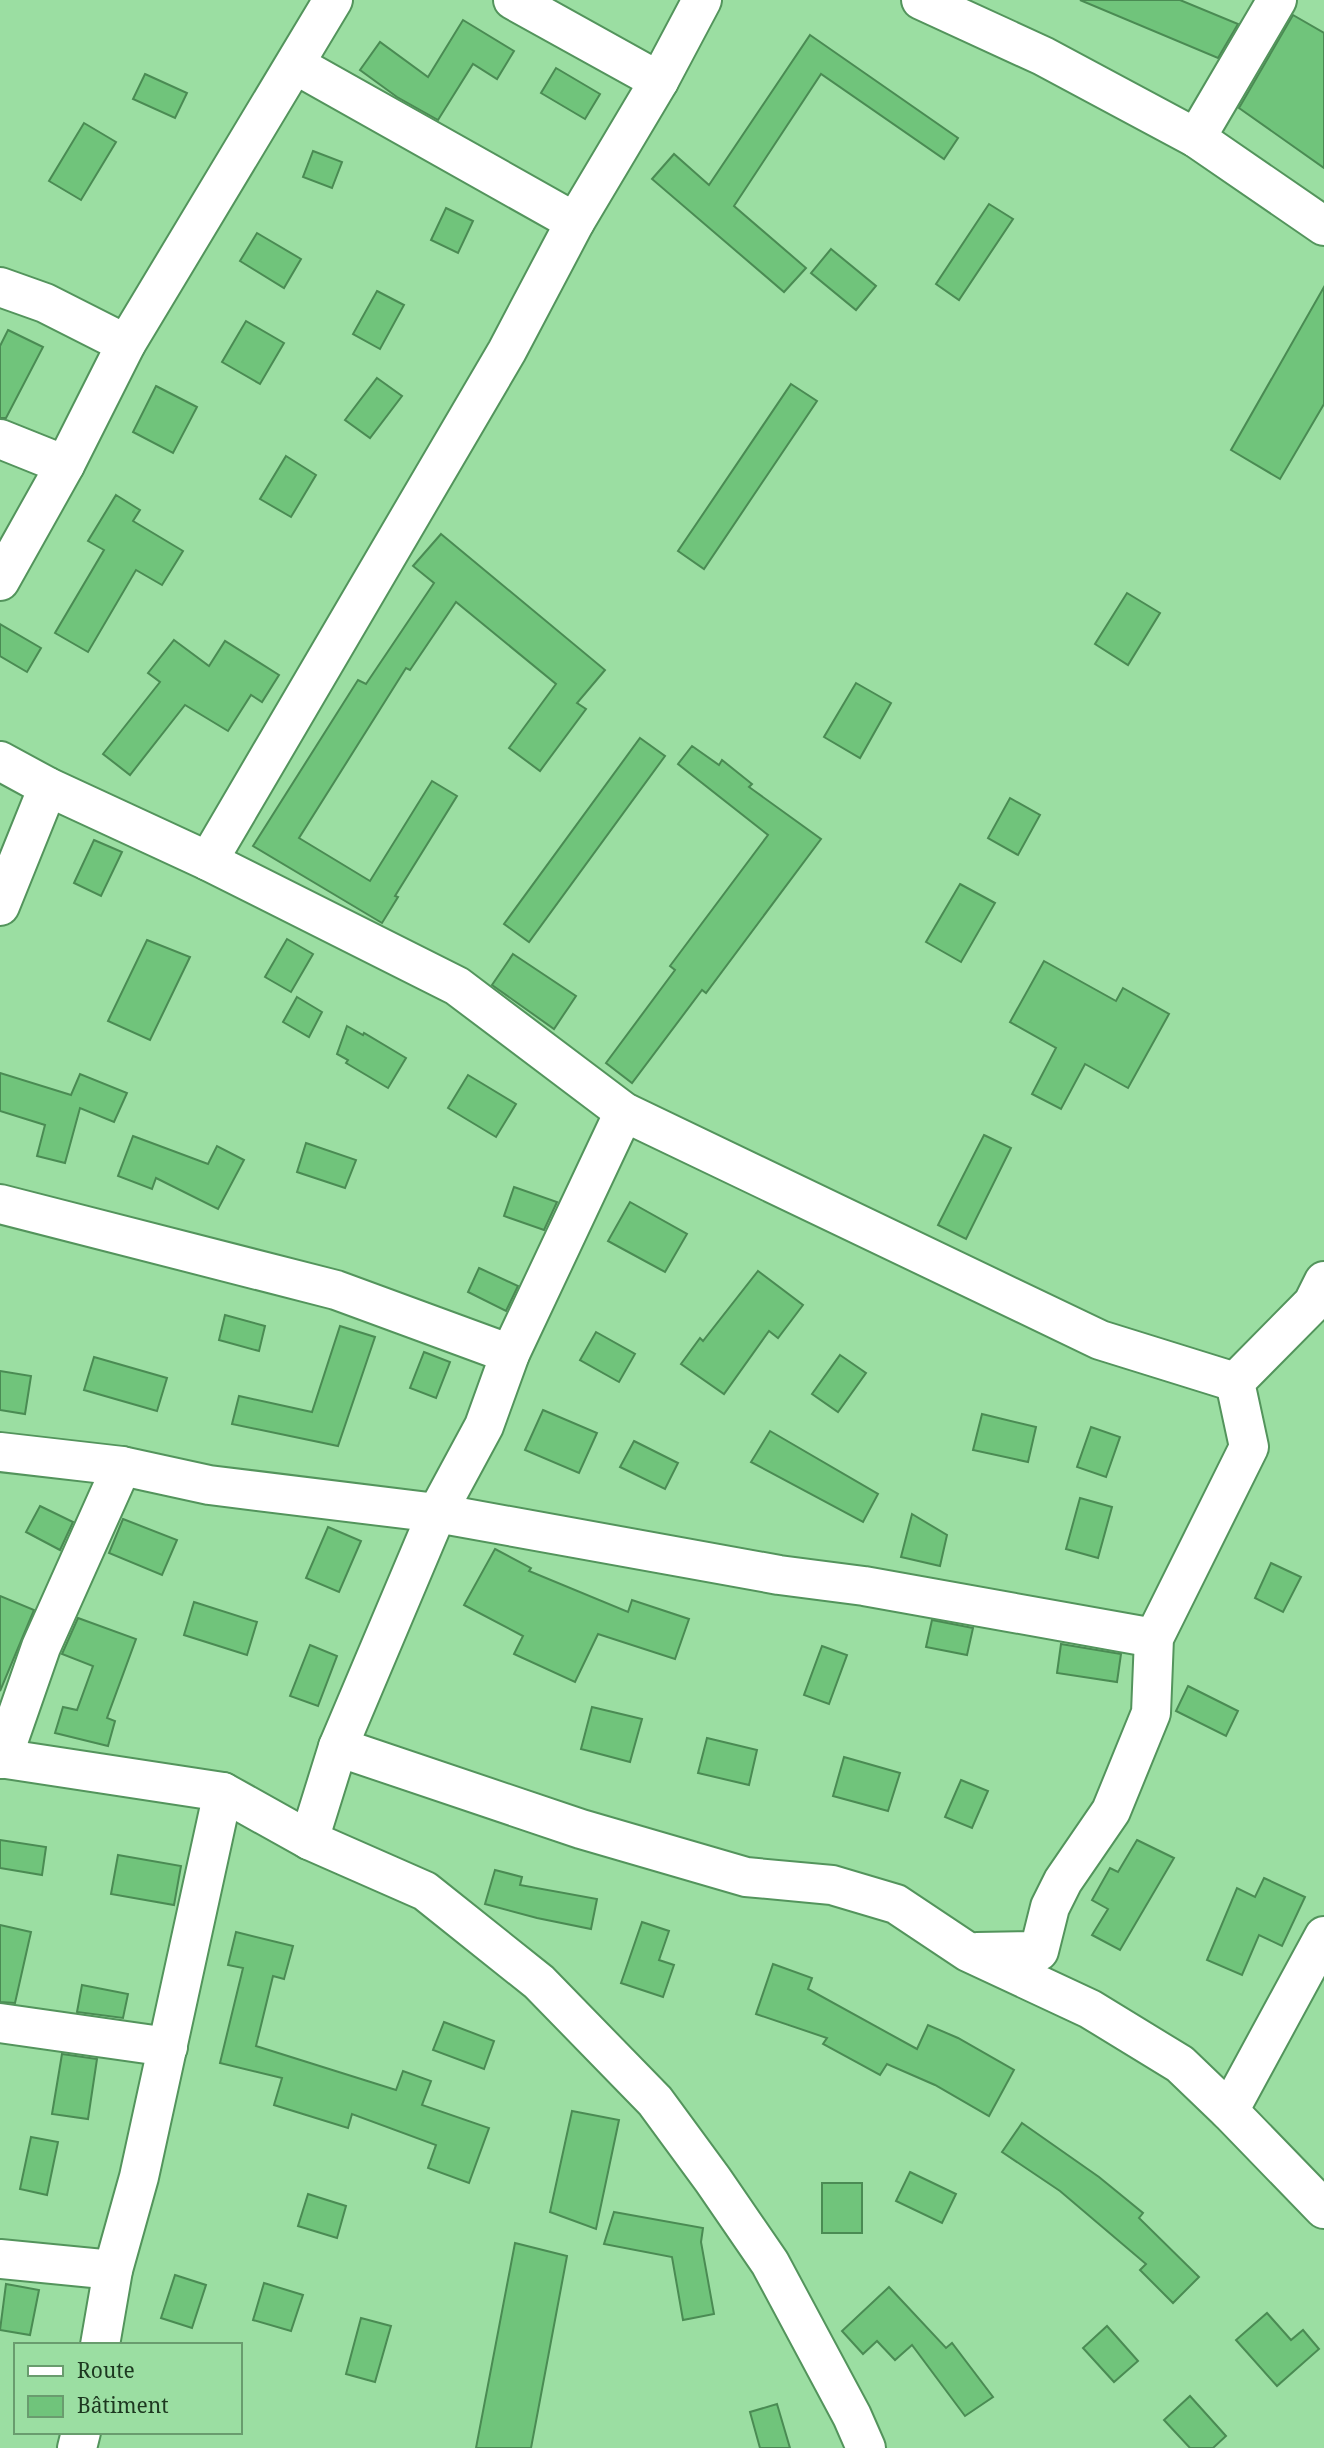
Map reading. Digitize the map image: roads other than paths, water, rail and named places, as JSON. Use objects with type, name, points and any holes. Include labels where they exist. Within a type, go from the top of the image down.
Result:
[{"type":"street","points":[[0,581],[65,465],[126,344],[333,0]]},
{"type":"street","points":[[513,0],[659,81]]},
{"type":"street","points":[[208,861],[507,351],[575,222],[659,81],[702,0]]},
{"type":"street","points":[[921,0],[1043,55],[1196,138],[1324,226]]},
{"type":"street","points":[[1196,138],[1277,0]]},
{"type":"street","points":[[296,65],[575,222]]},
{"type":"street","points":[[0,287],[45,303],[126,344]]},
{"type":"street","points":[[0,439],[65,465]]},
{"type":"street","points":[[0,761],[48,787],[208,861],[457,986],[624,1112],[1100,1340],[1235,1382]]},
{"type":"street","points":[[0,906],[48,787]]},
{"type":"street","points":[[309,1840],[338,1747],[437,1513],[484,1426],[510,1354],[624,1112]]},
{"type":"street","points":[[0,1204],[336,1290],[510,1354]]},
{"type":"street","points":[[1235,1382],[1313,1303],[1324,1281]]},
{"type":"street","points":[[968,1952],[1039,1951],[1050,1907],[1063,1881],[1111,1811],[1151,1713],[1154,1638],[1249,1447],[1235,1382]]},
{"type":"street","points":[[0,1452],[122,1466],[209,1485],[437,1513],[779,1575],[864,1586],[1154,1638]]},
{"type":"street","points":[[122,1466],[41,1647],[1,1758],[223,1792],[309,1840],[425,1891],[539,1982],[655,2101],[771,2263],[852,2416],[866,2448]]},
{"type":"street","points":[[338,1747],[581,1829],[721,1870],[747,1877],[832,1885],[896,1904],[968,1952],[1090,2009],[1180,2064],[1230,2110],[1324,2209]]},
{"type":"street","points":[[100,2343],[113,2270],[139,2178],[223,1792]]},
{"type":"street","points":[[1230,2110],[1324,1936]]},
{"type":"street","points":[[0,2023],[168,2047]]},
{"type":"street","points":[[0,2259],[113,2270]]}]
